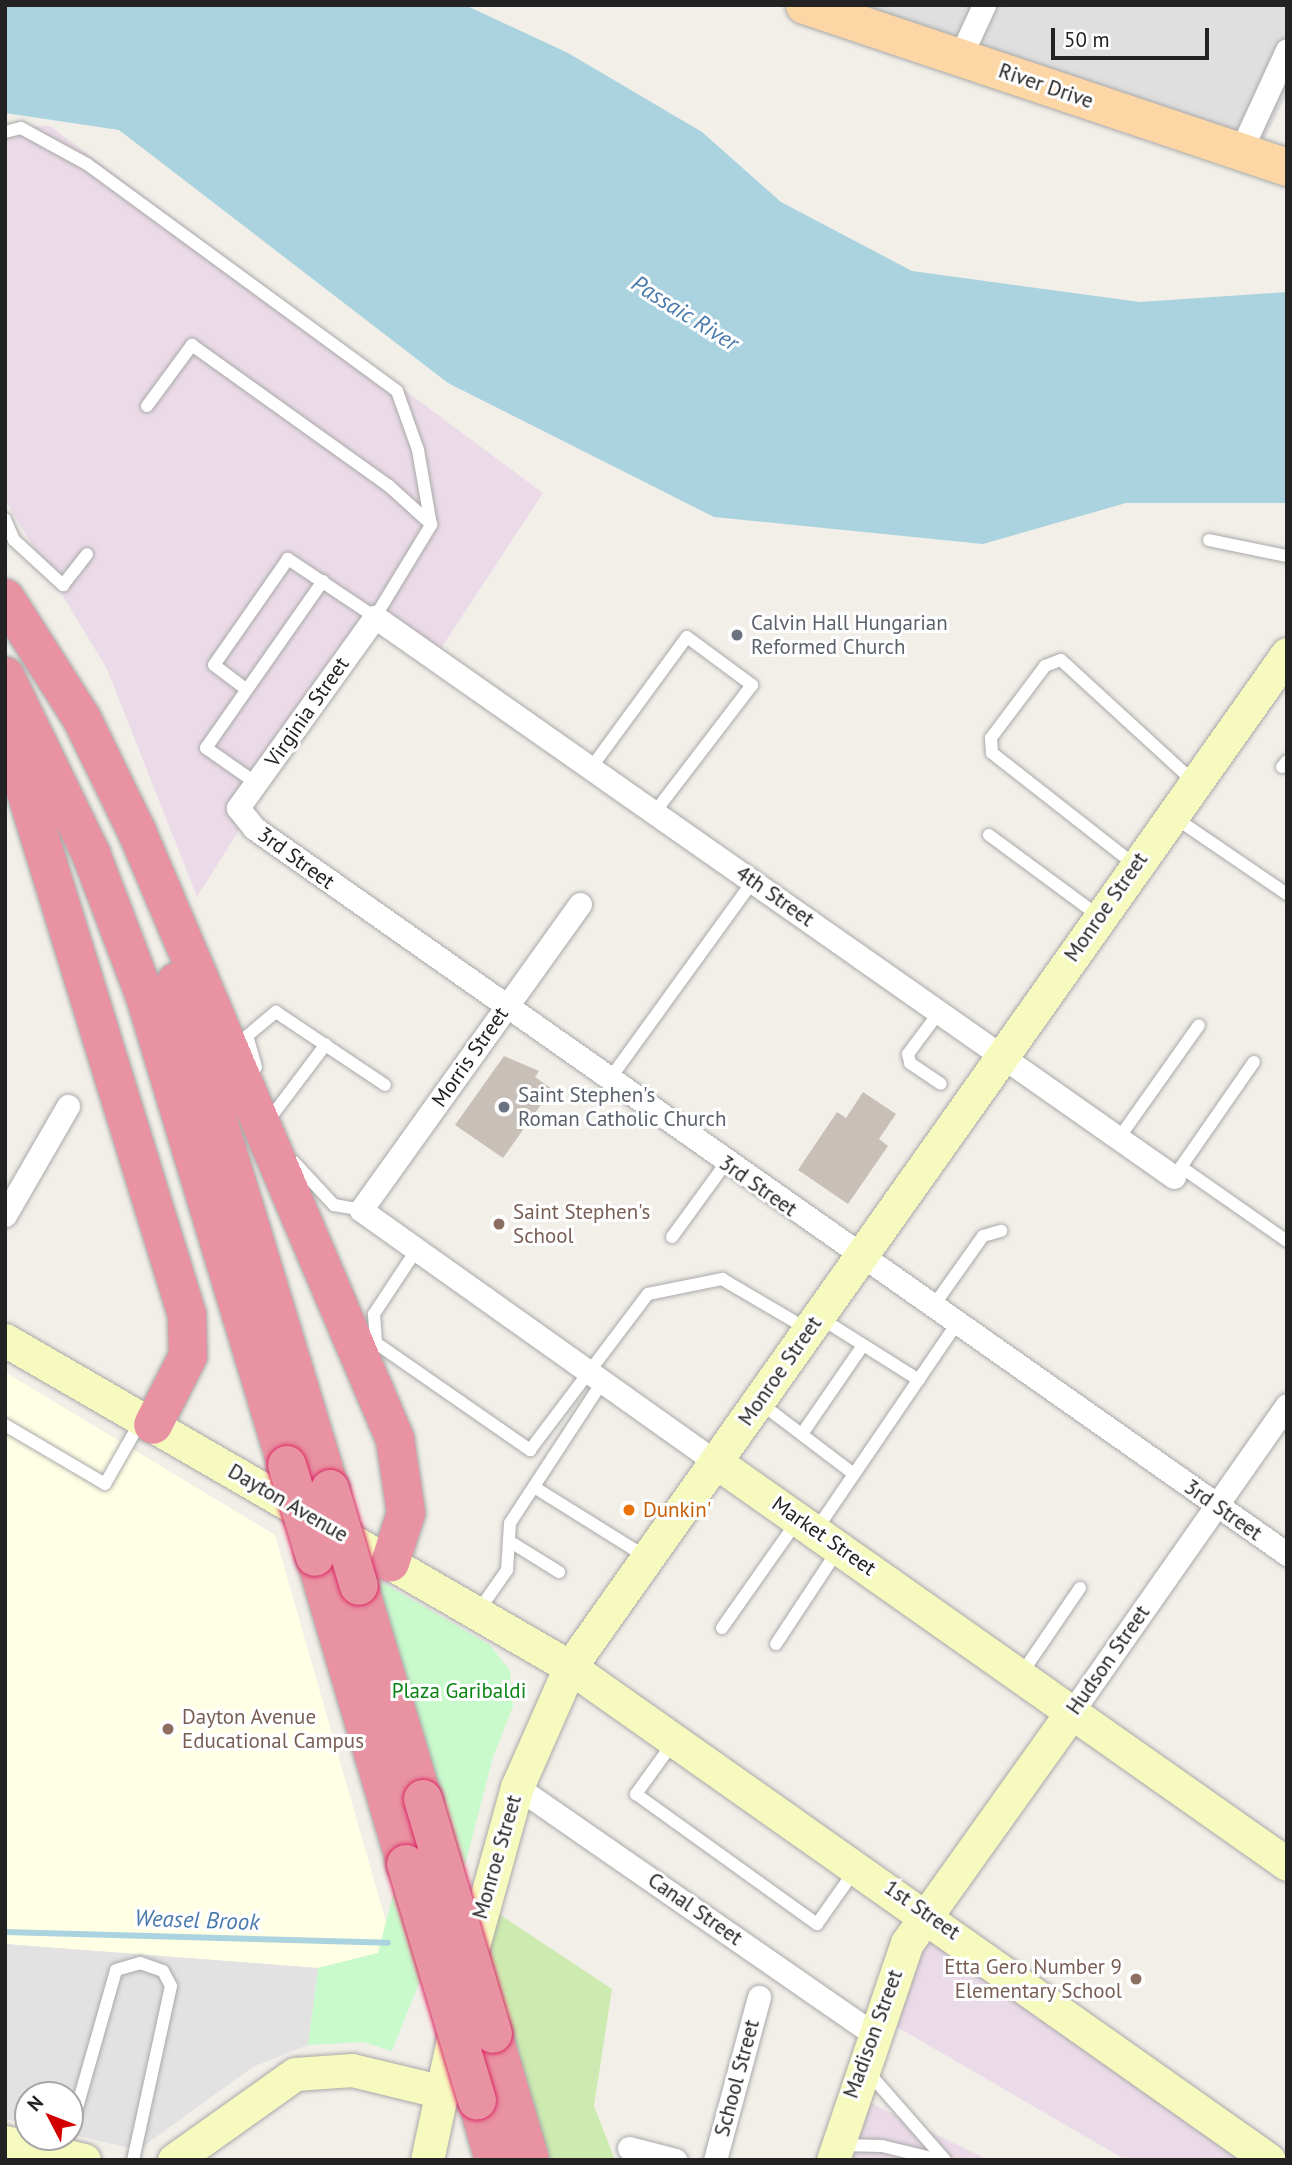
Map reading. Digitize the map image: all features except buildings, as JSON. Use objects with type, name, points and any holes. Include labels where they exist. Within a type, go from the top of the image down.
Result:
[{"type":"highway","points":[[5,598],[82,719],[137,832],[395,1439],[406,1513],[390,1563]]},
{"type":"highway","points":[[5,606],[91,770],[156,926],[330,1489],[530,2160]]},
{"type":"highway","points":[[5,677],[91,854],[145,996],[406,1864],[460,2096],[494,2160]]},
{"type":"highway","points":[[5,724],[187,1315],[188,1356],[148,1422]]},
{"type":"main road","name":"River Drive","points":[[804,5],[1287,167]]},
{"type":"main road","name":"Monroe Street","points":[[427,2160],[460,2096],[483,1891],[517,1787],[570,1667],[1135,865],[1285,660]]},
{"type":"main road","name":"Dayton Avenue","points":[[5,1340],[570,1667]]},
{"type":"main road","name":"Market Street","points":[[716,1462],[1074,1709],[1287,1864]]},
{"type":"main road","name":"1st Street","points":[[570,1667],[928,1914],[1269,2160]]},
{"type":"main road","name":"Hudson Street","points":[[928,1914],[1074,1709]]},
{"type":"main road","name":"Madison Street","points":[[835,2152],[867,2047],[907,1943],[928,1914]]},
{"type":"main road","points":[[174,2160],[295,2074],[352,2070],[460,2096]]},
{"type":"street","points":[[960,57],[984,5]]},
{"type":"street","points":[[1240,152],[1287,50]]},
{"type":"street","name":"4th Street","points":[[375,617],[1119,1138],[1177,1172]]},
{"type":"street","name":"Virginia Street","points":[[239,808],[375,617]]},
{"type":"street","name":"3rd Street","points":[[239,808],[254,828],[860,1258],[1287,1554]]},
{"type":"street","name":"Morris Street","points":[[361,1210],[580,904]]},
{"type":"street","points":[[5,1215],[68,1106]]},
{"type":"street","name":"Market Street","points":[[361,1210],[716,1462]]},
{"type":"street","name":"Hudson Street","points":[[1074,1709],[1287,1405]]},
{"type":"street","name":"Canal Street","points":[[517,1787],[867,2047]]},
{"type":"street","name":"School Street","points":[[715,2160],[759,1997]]},
{"type":"street","points":[[629,2148],[675,2160]]},
{"type":"lane","points":[[5,132],[21,128],[87,164],[397,391],[418,450],[431,525],[375,617],[288,559],[214,666],[247,690]]},
{"type":"lane","points":[[147,406],[192,345],[366,469],[431,525]]},
{"type":"lane","points":[[5,519],[14,540],[63,585],[87,554]]},
{"type":"lane","points":[[1209,540],[1287,556]]},
{"type":"lane","points":[[256,783],[206,748],[323,581]]},
{"type":"lane","points":[[591,768],[687,637],[751,685],[655,812]]},
{"type":"lane","points":[[1135,865],[992,753],[991,738],[1045,666],[1061,660],[1194,782]]},
{"type":"lane","points":[[1171,815],[1287,894]]},
{"type":"lane","points":[[989,835],[1099,916]]},
{"type":"lane","points":[[609,1080],[753,881]]},
{"type":"lane","points":[[940,1011],[908,1054],[910,1063],[940,1084]]},
{"type":"lane","points":[[361,1210],[334,1205],[305,1176],[274,1113],[247,1036],[276,1012],[385,1085]]},
{"type":"lane","points":[[1119,1138],[1199,1025]]},
{"type":"lane","points":[[274,1113],[326,1044]]},
{"type":"lane","points":[[1254,1062],[1177,1172],[1287,1241]]},
{"type":"lane","points":[[672,1237],[726,1163]]},
{"type":"lane","points":[[932,1308],[983,1236],[1001,1231]]},
{"type":"lane","points":[[417,1249],[374,1314],[376,1343],[530,1450],[596,1376]]},
{"type":"lane","points":[[477,1614],[507,1570],[510,1523],[534,1487],[639,1299],[679,1286],[733,1282],[814,1324],[863,1345],[919,1380]]},
{"type":"lane","points":[[776,1644],[818,1532],[854,1474],[956,1325]]},
{"type":"lane","points":[[804,1432],[863,1345]]},
{"type":"lane","points":[[759,1402],[804,1432],[815,1449],[854,1474]]},
{"type":"lane","points":[[5,1425],[105,1484],[148,1422]]},
{"type":"lane","points":[[534,1487],[648,1558]]},
{"type":"lane","points":[[722,1628],[818,1532]]},
{"type":"lane","points":[[509,1541],[559,1572]]},
{"type":"lane","points":[[1021,1673],[1080,1588]]},
{"type":"lane","points":[[675,1740],[636,1794],[817,1924],[858,1866]]},
{"type":"lane","points":[[84,2095],[116,1970],[140,1963],[163,1970],[171,1986],[133,2160]]},
{"type":"lane","points":[[867,2047],[878,2090],[932,2138],[943,2160]]},
{"type":"lane","points":[[835,2152],[882,2146],[943,2160]]},
{"type":"shaded area","points":[[848,5],[1287,5],[1287,94],[1264,140]]},
{"type":"shaded area","points":[[50,126],[543,493],[436,656],[376,613],[197,897],[107,669],[5,500],[5,127]]},
{"type":"shaded area","name":"Dayton Avenue Educational Campus","points":[[5,1372],[275,1535],[386,1922],[378,1953],[318,1968],[5,1944]]},
{"type":"shaded area","points":[[927,1909],[1283,2160],[1126,2160],[878,2016]]},
{"type":"shaded area","points":[[5,1944],[318,1968],[308,2045],[253,2067],[138,2150],[84,2137],[84,2081],[14,2081],[14,2121],[5,2119]]},
{"type":"shaded area","points":[[852,2094],[989,2160],[848,2160]]},
{"type":"green space","name":"Plaza Garibaldi","points":[[371,1576],[490,1645],[510,1671],[513,1706],[493,1757],[463,1873],[392,2051],[363,2042],[308,2045],[318,1968],[378,1953],[425,1771]]},
{"type":"green space","points":[[499,1914],[612,1989],[594,2106],[615,2160],[550,2160],[488,1955]]},
{"type":"water","name":"Passaic River","points":[[5,5],[465,5],[568,53],[702,132],[781,202],[912,271],[1140,302],[1287,292],[1287,503],[1126,503],[983,544],[714,517],[448,383],[119,130],[5,113]]},
{"type":"waterway","name":"Weasel Brook","points":[[5,1932],[388,1943]]},
{"type":"place","name":"Calvin Hall Hungarian Reformed Church","points":[[737,635]]},
{"type":"place","name":"Saint Stephen's Roman Catholic Church","points":[[504,1107]]},
{"type":"place","name":"Saint Stephen's School","points":[[499,1224]]},
{"type":"place","name":"Dunkin'","points":[[629,1510]]},
{"type":"place","name":"Dayton Avenue Educational Campus","points":[[168,1729]]},
{"type":"place","name":"Etta Gero Number 9 Elementary School","points":[[1136,1979]]}]
